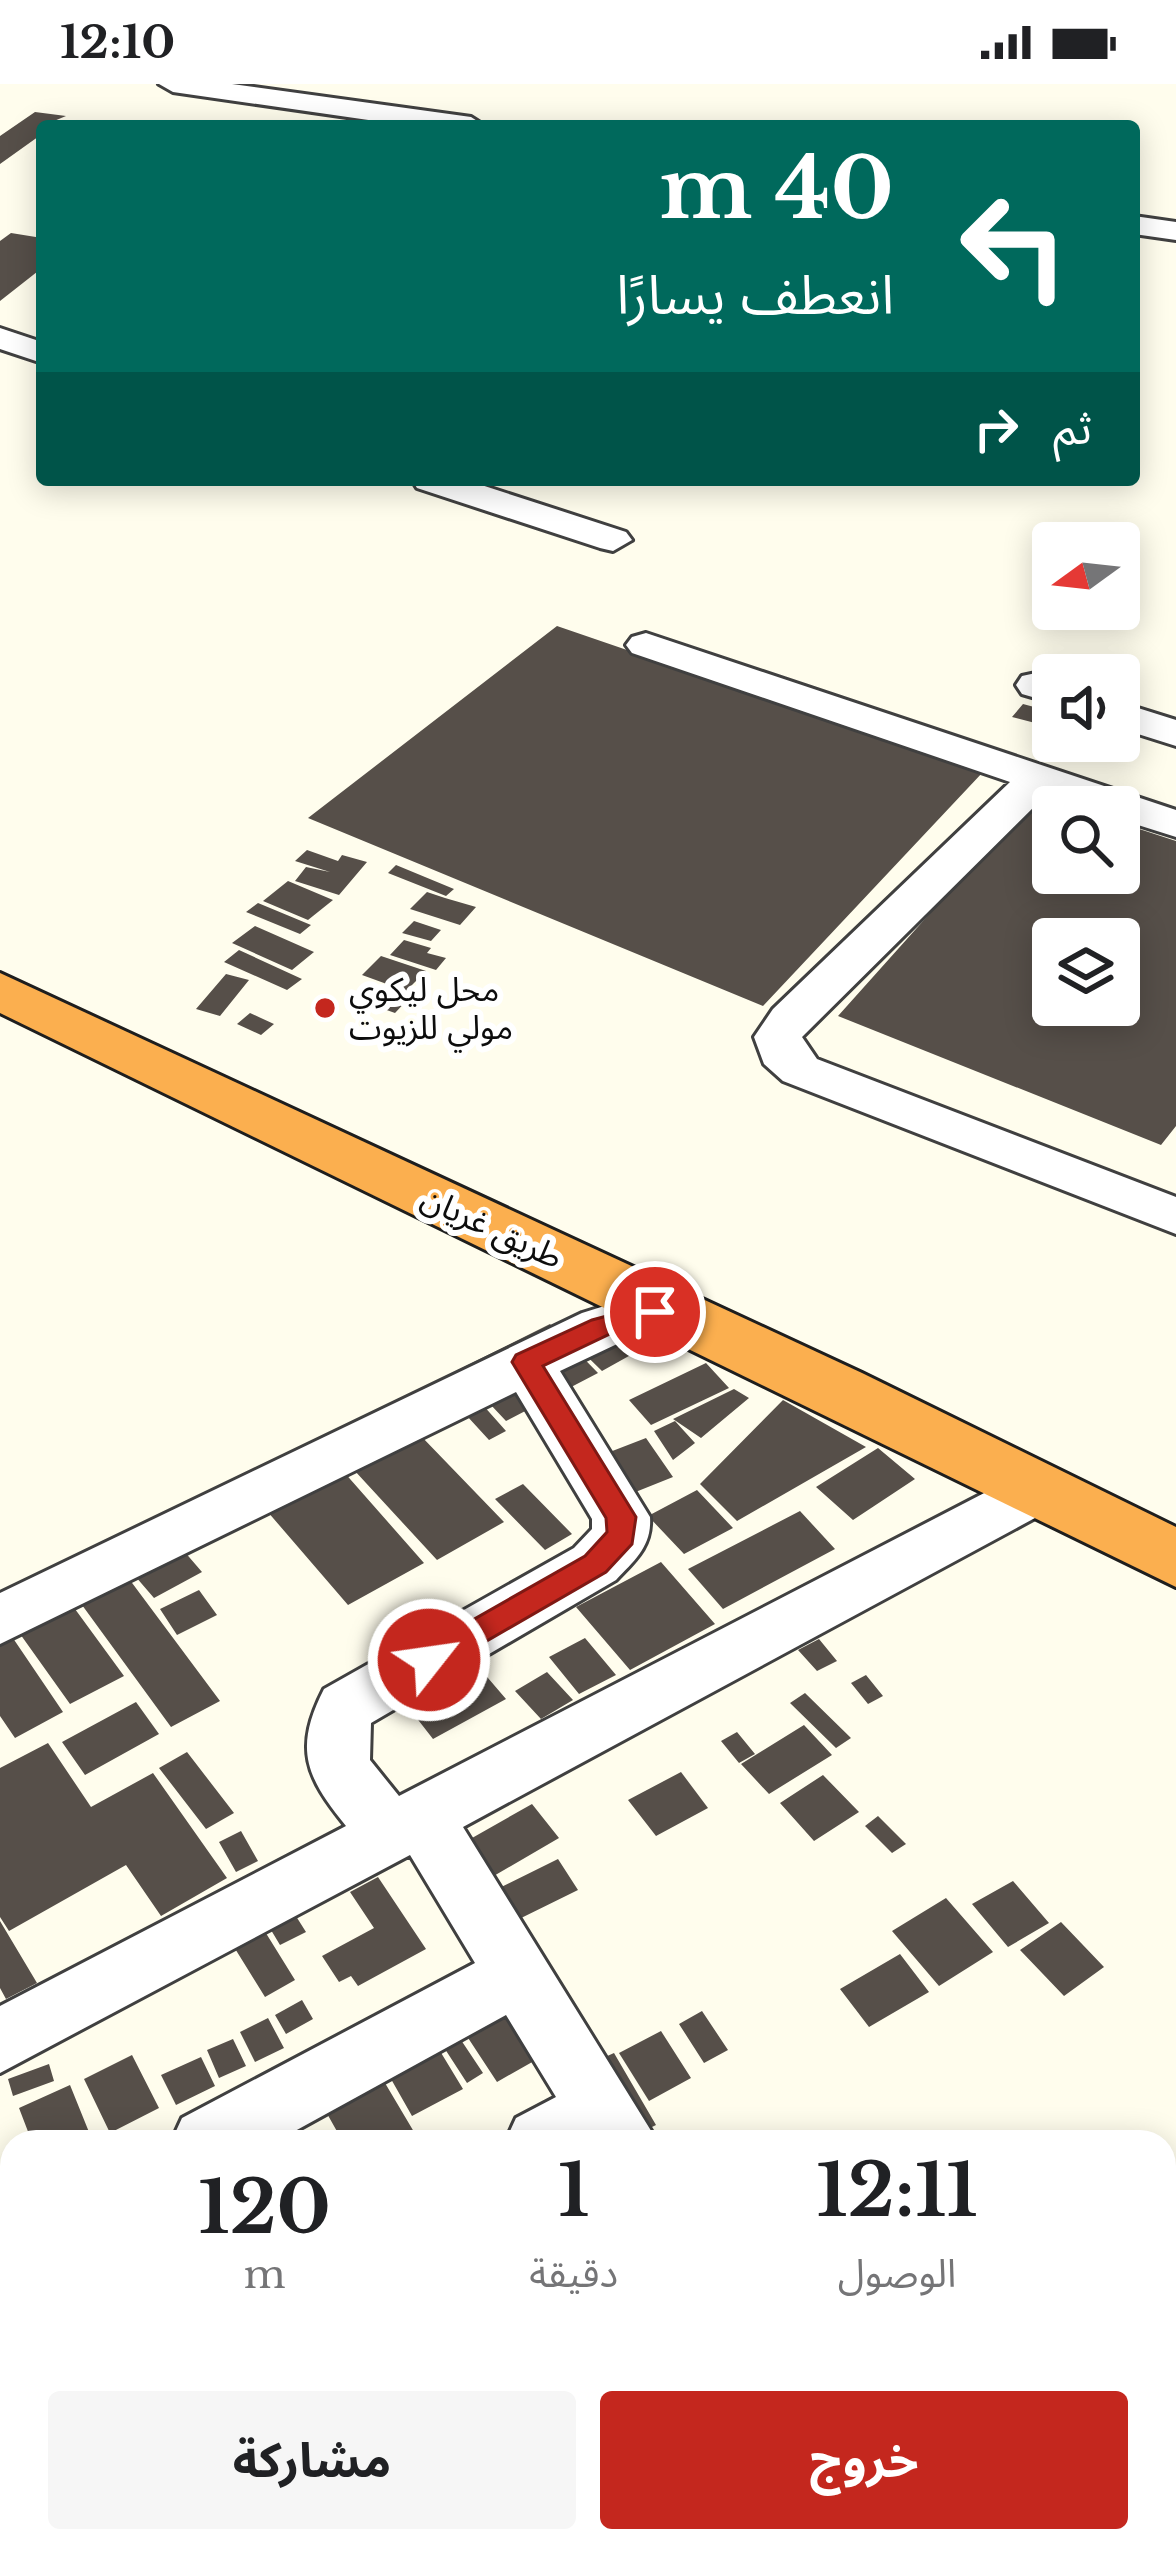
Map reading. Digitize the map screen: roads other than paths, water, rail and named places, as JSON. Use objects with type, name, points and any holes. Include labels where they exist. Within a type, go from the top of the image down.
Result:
[{"type":"highway","name":"طريق غريان","points":[[0,952],[1176,1513]]},
{"type":"highway","name":"طريق غريان","points":[[0,991],[676,1312],[1176,1559]]},
{"type":"street","points":[[173,84],[405,120]]},
{"type":"street","points":[[420,120],[449,96]]},
{"type":"street","points":[[1140,226],[1176,231]]},
{"type":"street","points":[[0,338],[36,351]]},
{"type":"street","points":[[448,486],[613,540]]},
{"type":"street","points":[[646,645],[1176,824]]},
{"type":"street","points":[[1140,721],[1176,734]]},
{"type":"street","points":[[1037,780],[790,1020],[778,1037],[781,1053],[800,1070],[1171,1205]]},
{"type":"street","points":[[526,1362],[563,1305],[566,1281],[559,1259]]},
{"type":"street","points":[[0,1620],[526,1362],[630,1317],[676,1312]]},
{"type":"street","points":[[526,1362],[621,1517],[622,1536],[595,1564],[346,1707],[332,1732],[335,1761],[405,1824],[518,1974],[612,2125]]},
{"type":"street","points":[[0,2041],[1039,1490]]},
{"type":"street","points":[[229,2130],[518,1974]]},
{"type":"place","name":"محل ليكوي مولي للزيوت","points":[[325,1008]]}]
